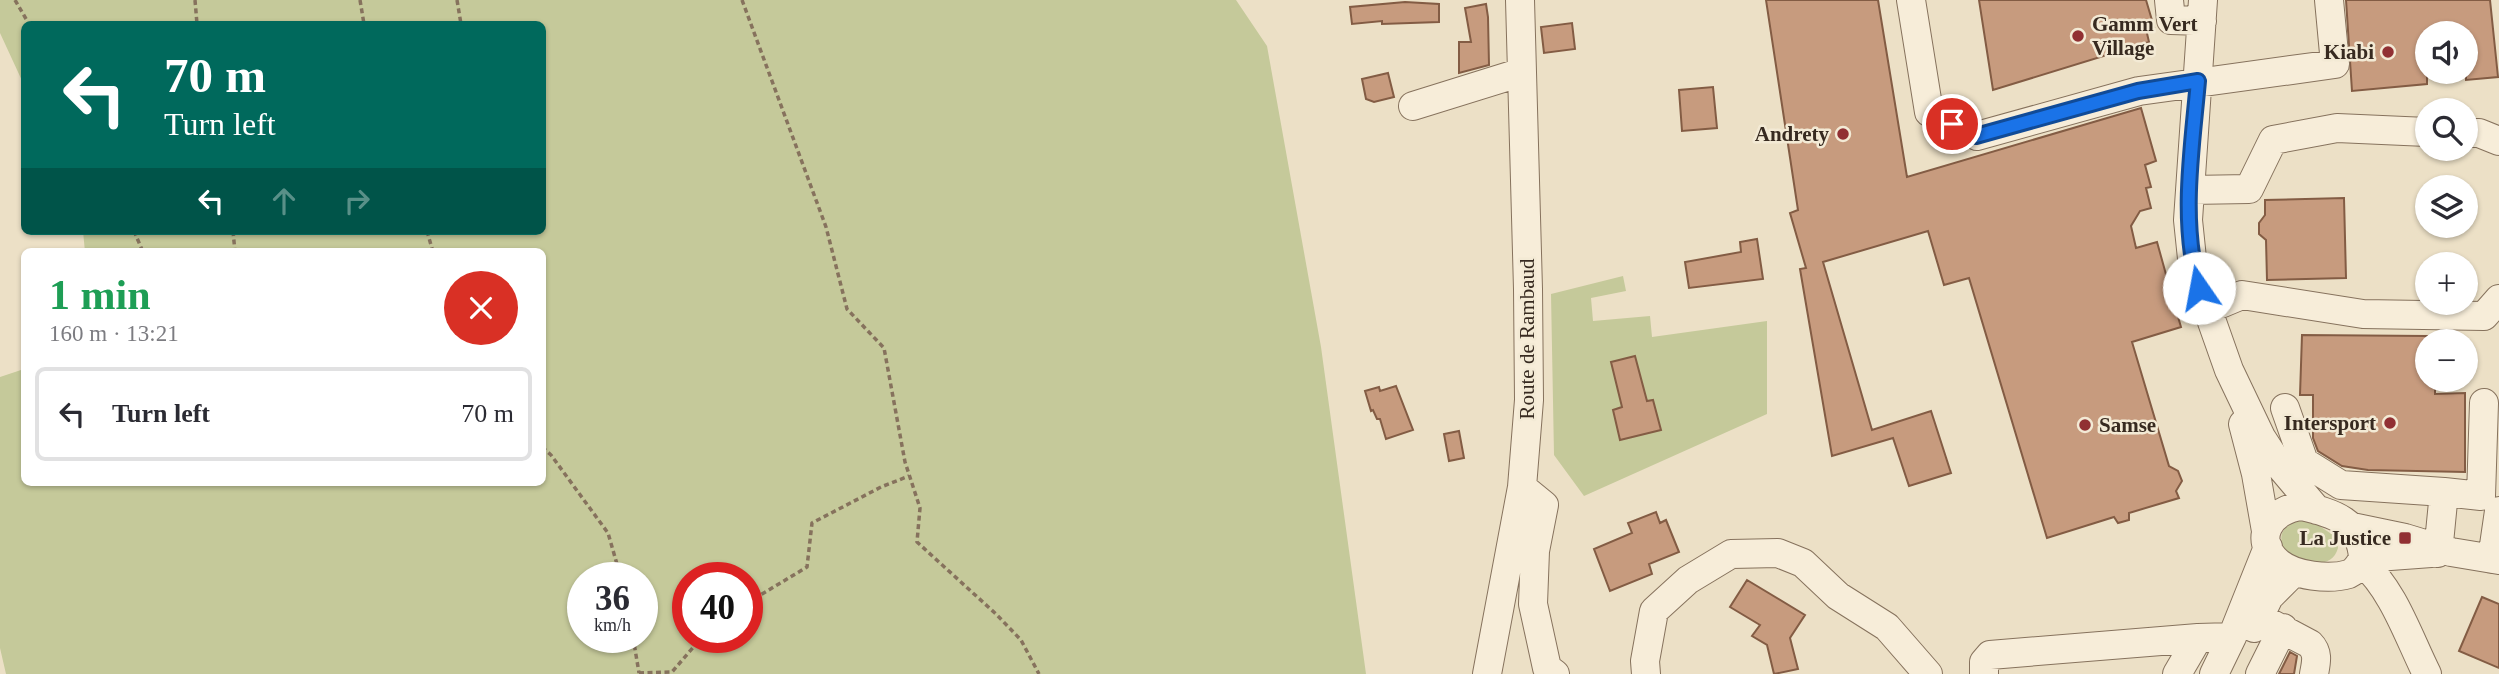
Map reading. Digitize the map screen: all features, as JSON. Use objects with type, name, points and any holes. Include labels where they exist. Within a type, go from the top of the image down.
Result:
[{"type":"street","name":"Route de Rambaud","points":[[1488,674],[1522,486],[1529,389],[1520,0]]},
{"type":"street","points":[[1911,0],[1928,112],[1976,136],[2138,91],[2335,64],[2329,0]]},
{"type":"street","points":[[2169,0],[2171,20],[2203,11],[2188,220],[2193,268],[2229,370],[2261,438],[2317,510]]},
{"type":"street","points":[[1413,106],[1522,72]]},
{"type":"street","points":[[2190,190],[2249,189],[2273,140],[2337,128],[2415,131]]},
{"type":"street","points":[[2478,133],[2499,141]]},
{"type":"street","points":[[2206,310],[2242,295],[2363,314],[2484,316],[2499,299]]},
{"type":"street","points":[[2229,370],[2258,485],[2267,539],[2276,560],[2294,572],[2336,576],[2351,573],[2362,560],[2437,552]]},
{"type":"street","points":[[2285,408],[2304,462],[2341,485],[2481,496],[2484,403]]},
{"type":"street","points":[[2258,485],[2297,486]]},
{"type":"street","points":[[1522,486],[1544,505],[1535,551],[1533,604],[1547,668],[1555,674]]},
{"type":"street","points":[[2437,552],[2444,492]]},
{"type":"street","points":[[2224,664],[2275,516],[2291,507],[2302,506],[2342,521],[2359,534],[2362,560],[2374,573],[2396,607],[2421,662]]},
{"type":"street","points":[[2351,527],[2437,552],[2496,559],[2499,511]]},
{"type":"street","points":[[2396,607],[2400,574],[2437,552]]},
{"type":"street","points":[[1646,674],[1645,661],[1654,611],[1688,580],[1731,554],[1777,553],[1802,563],[1838,596],[1886,627],[1928,674]]},
{"type":"street","points":[[2260,674],[2271,622],[2269,597],[2294,572]]},
{"type":"street","points":[[2336,576],[2361,590],[2387,612],[2421,662]]},
{"type":"street","points":[[2224,664],[2271,622]]},
{"type":"street","points":[[2271,622],[2315,649],[2317,657],[2314,674]]},
{"type":"street","points":[[1984,674],[1984,662],[1990,655],[2198,638],[2224,664]]},
{"type":"street","points":[[2177,674],[2198,638]]},
{"type":"path","points":[[15,0],[27,21]]},
{"type":"path","points":[[195,0],[197,21]]},
{"type":"path","points":[[360,0],[364,21]]},
{"type":"path","points":[[457,0],[460,21]]},
{"type":"path","points":[[742,0],[825,227],[847,309],[884,348],[909,476],[920,508],[917,542],[1021,640],[1039,674]]},
{"type":"path","points":[[546,451],[608,533],[616,562]]},
{"type":"path","points":[[763,593],[807,567],[813,523],[881,487],[909,476]]},
{"type":"path","points":[[636,653],[639,673],[672,671],[688,653]]},
{"type":"green space","points":[[0,0],[1236,0],[1267,46],[1321,347],[1366,674],[6,674],[0,648],[0,377],[21,370],[21,486],[546,486],[546,248],[85,248],[83,235],[546,235],[546,21],[21,21],[21,78],[0,33]]},
{"type":"green space","points":[[1623,276],[1626,291],[1591,298],[1593,321],[1650,316],[1652,337],[1767,321],[1767,414],[1584,496],[1554,455],[1551,294]]},
{"type":"green space","points":[[2299,519],[2312,521],[2336,537],[2338,548],[2334,556],[2322,563],[2306,561],[2284,550],[2281,539],[2283,531]]},
{"type":"building","points":[[1766,0],[1878,0],[1907,177],[2141,108],[2156,161],[2145,165],[2151,187],[2146,188],[2151,208],[2140,211],[2131,226],[2136,248],[2157,242],[2167,278],[2175,281],[2177,287],[2172,296],[2181,327],[2132,342],[2169,466],[2178,471],[2182,481],[2176,491],[2179,498],[2129,513],[2129,520],[2118,523],[2114,517],[2047,538],[1969,278],[1944,285],[1928,231],[1823,262],[1872,430],[1931,411],[1951,473],[1909,486],[1893,438],[1832,456],[1800,269],[1806,268],[1790,213],[1798,210]]},
{"type":"building","name":"Gamm Vert Village","points":[[1979,0],[2146,0],[2154,27],[2146,29],[2149,42],[1993,90]]},
{"type":"building","name":"Kiabi","points":[[2346,0],[2490,0],[2498,77],[2478,79],[2478,21],[2415,21],[2415,84],[2427,84],[2352,91]]},
{"type":"building","points":[[1405,2],[1439,4],[1439,22],[1382,24],[1382,21],[1352,24],[1350,7]]},
{"type":"building","points":[[1486,4],[1489,65],[1459,73],[1459,42],[1471,42],[1465,8]]},
{"type":"building","points":[[1572,23],[1575,49],[1544,53],[1541,27]]},
{"type":"building","points":[[1388,73],[1394,97],[1374,102],[1366,99],[1362,79]]},
{"type":"building","points":[[1713,87],[1717,128],[1682,131],[1679,90]]},
{"type":"building","points":[[2344,198],[2346,278],[2267,280],[2266,240],[2259,234],[2259,223],[2265,215],[2265,200]]},
{"type":"building","points":[[1757,239],[1763,279],[1689,288],[1685,262],[1741,252],[1740,242]]},
{"type":"building","name":"Intersport","points":[[2302,335],[2415,336],[2415,392],[2465,393],[2465,472],[2368,470],[2342,466],[2318,451],[2313,438],[2313,395],[2300,395]]},
{"type":"building","points":[[1635,356],[1647,401],[1653,400],[1661,430],[1620,440],[1613,410],[1622,407],[1611,362]]},
{"type":"building","points":[[1396,386],[1413,430],[1386,439],[1380,419],[1371,411],[1365,391],[1379,387],[1380,391]]},
{"type":"building","points":[[1459,431],[1464,458],[1449,461],[1444,434]]},
{"type":"building","points":[[1656,512],[1660,523],[1666,520],[1679,552],[1649,564],[1652,574],[1610,591],[1594,549],[1632,533],[1628,523]]},
{"type":"building","points":[[1747,580],[1805,615],[1790,638],[1798,669],[1774,674],[1767,645],[1752,636],[1760,625],[1730,607]]},
{"type":"building","points":[[2482,597],[2499,604],[2499,668],[2459,651]]},
{"type":"building","points":[[2290,652],[2297,656],[2294,674],[2279,674]]},
{"type":"place","name":"Gamm Vert Village","points":[[2078,36]]},
{"type":"place","name":"Kiabi","points":[[2388,52]]},
{"type":"place","name":"Andrety","points":[[1843,134]]},
{"type":"place","name":"Intersport","points":[[2390,423]]},
{"type":"place","name":"Samse","points":[[2085,425]]},
{"type":"place","name":"La Justice","points":[[2405,538]]},
{"type":"route","points":[[1952,124],[1976,136],[2138,91],[2198,81],[2188,220],[2193,268],[2199,288]]}]
